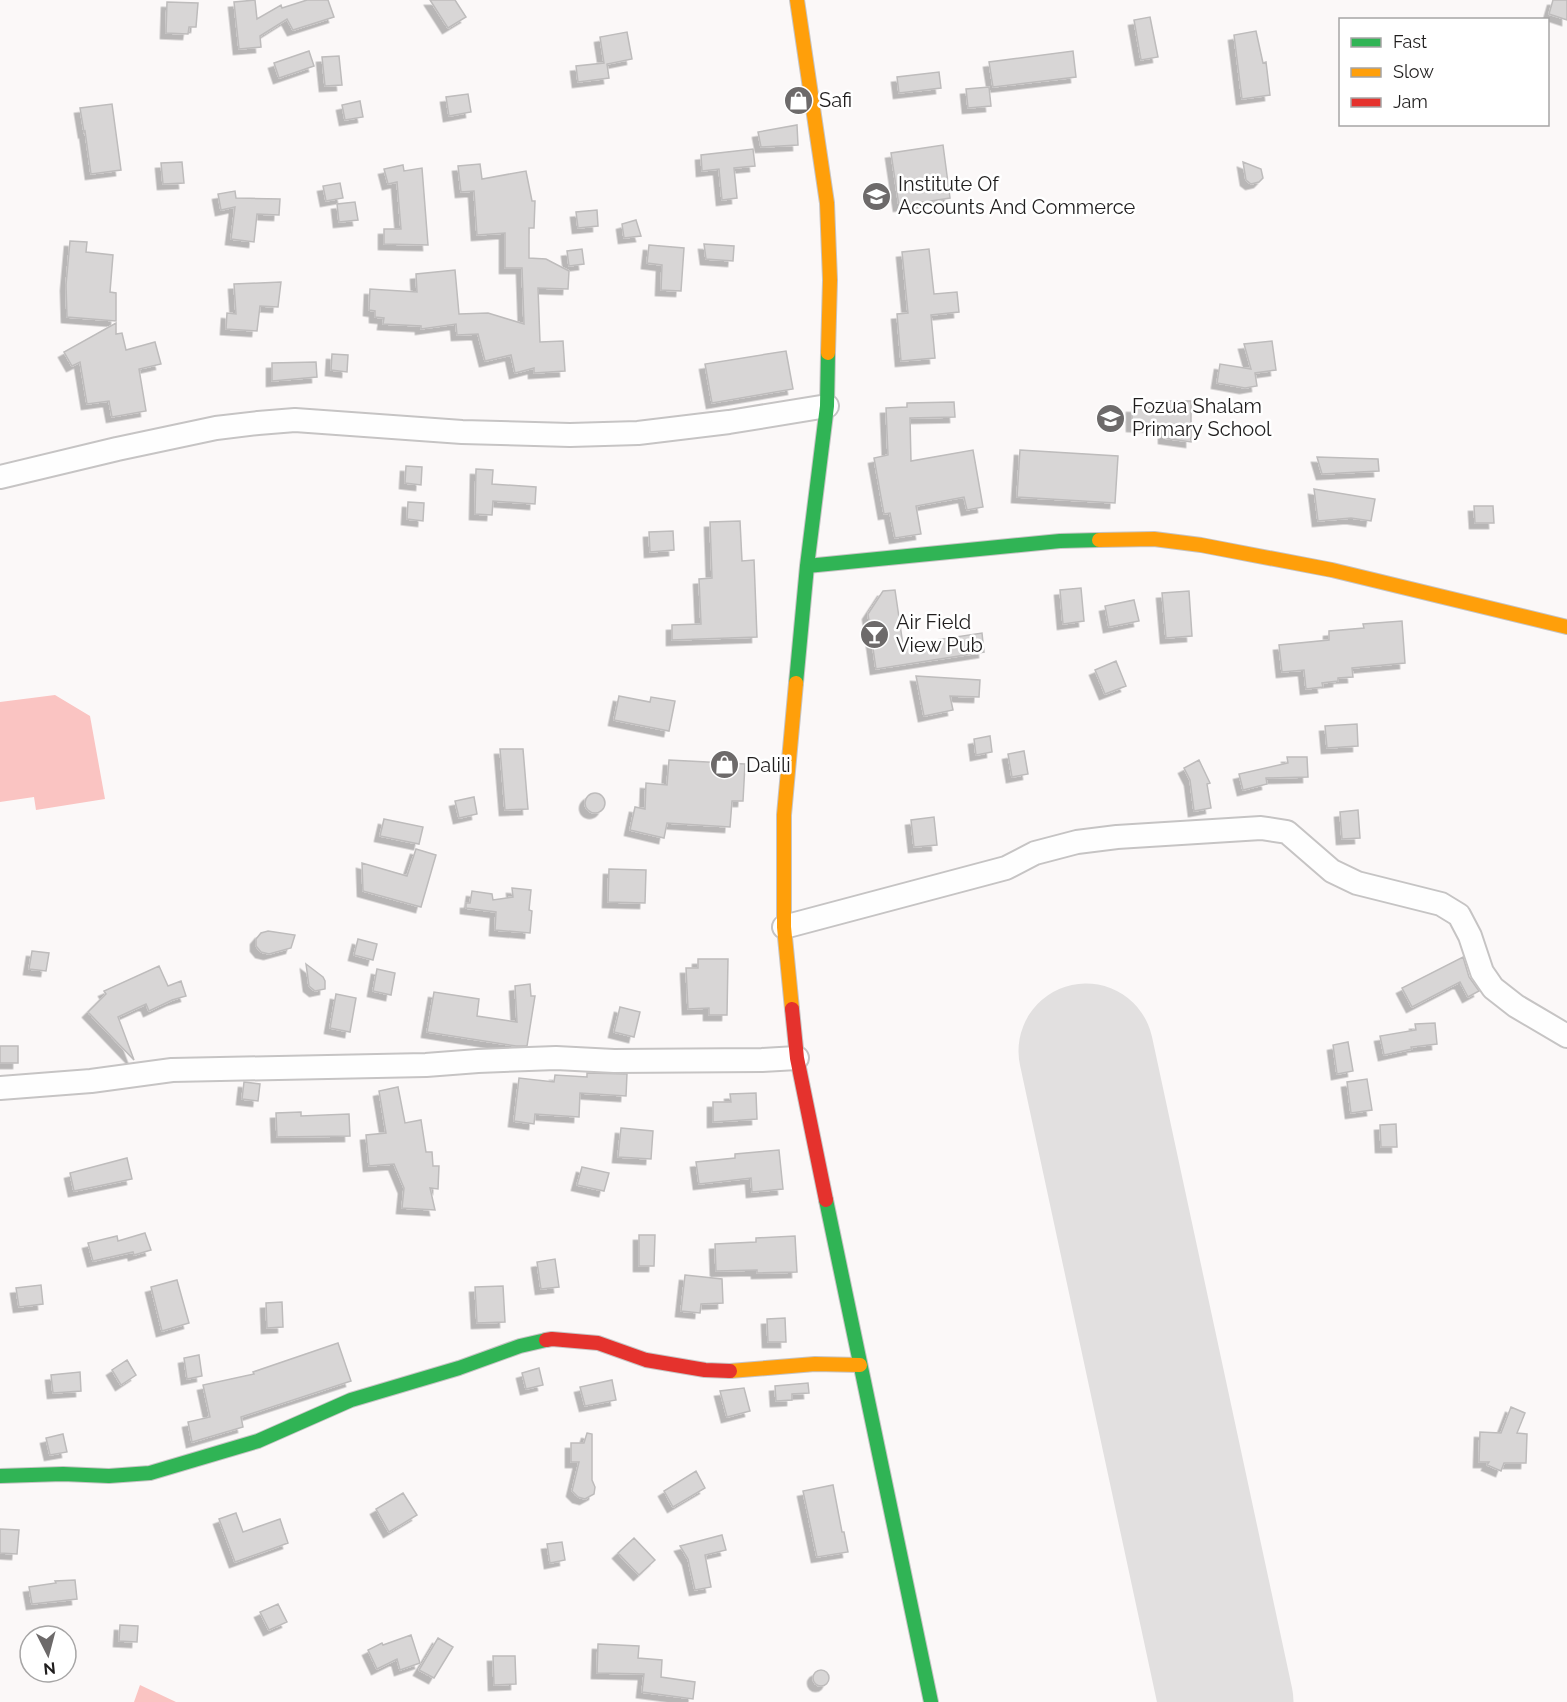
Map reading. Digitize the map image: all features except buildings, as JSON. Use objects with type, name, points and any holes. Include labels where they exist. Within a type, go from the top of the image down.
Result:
[{"type":"main road","points":[[797,0],[827,203],[830,280],[826,406],[807,566],[784,815],[784,927],[798,1058],[931,1702]]},
{"type":"main road","points":[[807,566],[1060,541],[1155,539],[1201,545],[1332,570],[1567,627]]},
{"type":"main road","points":[[0,1476],[63,1474],[109,1476],[150,1473],[258,1441],[351,1401],[406,1382],[459,1368],[520,1346],[552,1339],[598,1343],[646,1360],[705,1370],[737,1371],[815,1364],[860,1365]]},
{"type":"street","points":[[0,477],[128,446],[216,428],[258,423],[295,420],[462,432],[570,435],[650,431],[729,422],[826,406]]},
{"type":"street","points":[[784,927],[1006,868],[1035,853],[1077,842],[1171,833],[1261,828],[1287,832],[1332,871],[1358,883],[1441,904],[1459,915],[1470,936],[1482,972],[1493,987],[1516,1006],[1567,1036]]},
{"type":"street","points":[[0,1088],[92,1081],[172,1071],[426,1065],[478,1060],[556,1058],[614,1061],[798,1058]]},
{"type":"shaded area","points":[[55,695],[90,716],[105,799],[36,810],[34,797],[0,802],[0,702]]},
{"type":"shaded area","points":[[140,1685],[176,1702],[134,1702]]},
{"type":"runway","points":[[1086,1051],[1226,1702]]},
{"type":"traffic: fast","points":[[796,683],[807,566],[827,406],[828,353]]},
{"type":"traffic: fast","points":[[807,566],[1060,541],[1099,540]]},
{"type":"traffic: fast","points":[[826,1200],[931,1702]]},
{"type":"traffic: fast","points":[[0,1476],[63,1474],[109,1476],[150,1473],[258,1441],[351,1400],[459,1368],[520,1346],[546,1340]]},
{"type":"traffic: slow","points":[[797,0],[827,203],[830,280],[828,353]]},
{"type":"traffic: slow","points":[[1099,540],[1154,539],[1201,545],[1332,570],[1567,627]]},
{"type":"traffic: slow","points":[[792,1009],[784,927],[784,815],[796,683]]},
{"type":"traffic: slow","points":[[730,1371],[815,1364],[860,1365]]},
{"type":"traffic: jam","points":[[792,1009],[797,1058],[826,1200]]},
{"type":"traffic: jam","points":[[546,1340],[598,1343],[646,1360],[705,1370],[730,1371]]},
{"type":"place","name":"Safi","points":[[798,100]]},
{"type":"place","name":"Institute Of Accounts And Commerce","points":[[877,196]]},
{"type":"place","name":"Fozua Shalam Primary School","points":[[1111,418]]},
{"type":"place","name":"Air Field View Pub","points":[[875,634]]},
{"type":"place","name":"Dalili","points":[[725,765]]}]
